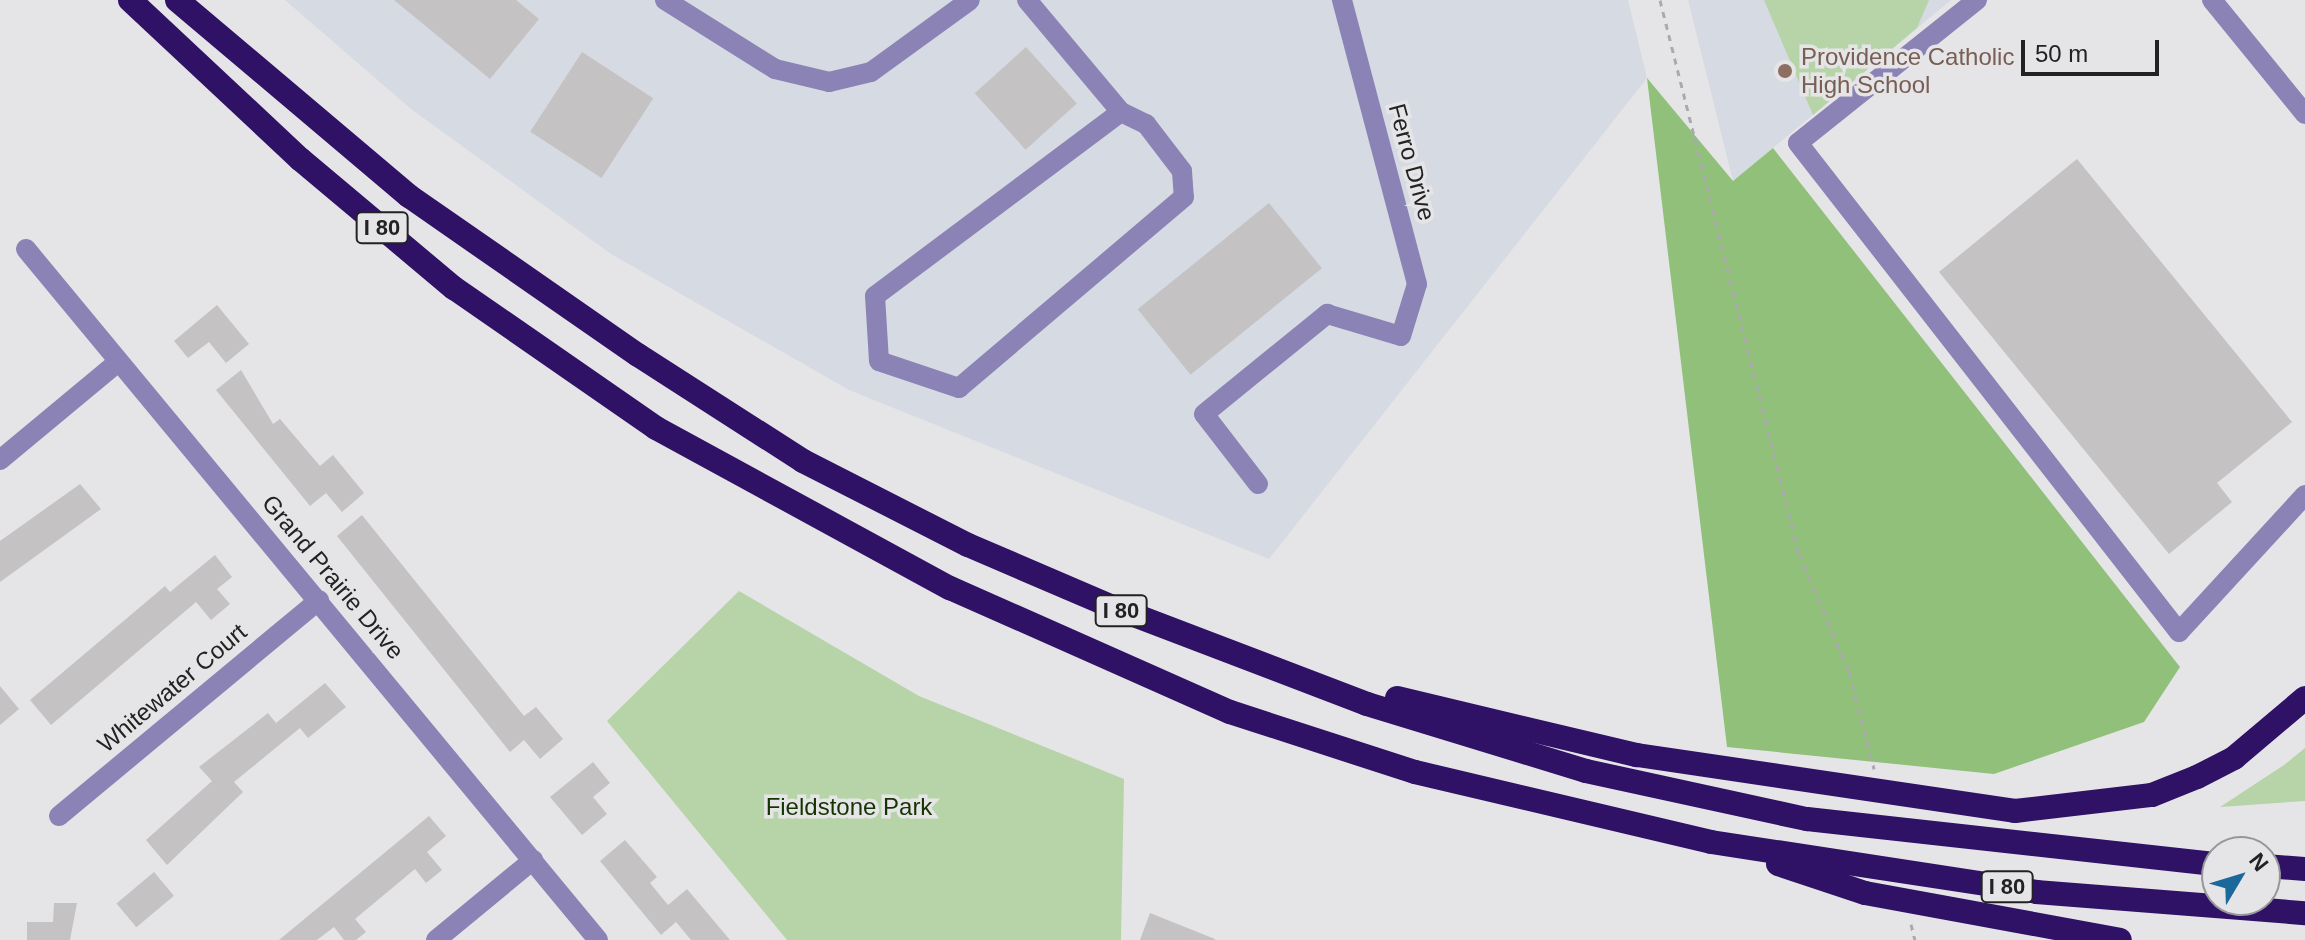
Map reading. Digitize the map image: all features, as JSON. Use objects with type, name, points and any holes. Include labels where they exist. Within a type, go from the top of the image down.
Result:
[{"type":"highway","name":"I 80","points":[[130,0],[300,159],[454,288],[656,428],[803,513],[950,588],[1230,712],[1415,772],[1711,842],[2036,892],[2305,913]]},
{"type":"highway","name":"I 80","points":[[177,0],[409,196],[803,461],[968,545],[1263,665],[1586,771],[1807,819],[2201,862]]},
{"type":"highway","points":[[1263,665],[1637,755],[2015,811],[2152,795],[2234,758],[2305,698]]},
{"type":"highway","points":[[1711,842],[1865,893],[2120,940]]},
{"type":"highway","points":[[2281,867],[2305,869]]},
{"type":"street","points":[[665,0],[775,69],[829,82],[871,72],[970,0]]},
{"type":"street","points":[[1027,0],[1121,112],[1146,124],[1182,171],[1184,197],[959,388],[879,361],[875,296],[1121,112]]},
{"type":"street","name":"Ferro Drive","points":[[1258,484],[1204,414],[1327,314],[1401,336],[1417,284],[1342,0]]},
{"type":"street","points":[[1977,0],[1798,143],[2179,632],[2305,495]]},
{"type":"street","points":[[2212,0],[2305,114]]},
{"type":"street","name":"Grand Prairie Drive","points":[[26,249],[598,940]]},
{"type":"street","points":[[0,460],[118,362]]},
{"type":"street","name":"Whitewater Court","points":[[59,816],[319,600]]},
{"type":"street","points":[[436,940],[533,860]]},
{"type":"path","points":[[1660,0],[1799,554],[1849,672],[1868,744]]},
{"type":"shaded area","points":[[285,0],[1628,0],[1647,78],[1269,559],[849,390],[611,254],[411,109]]},
{"type":"shaded area","name":"Providence Catholic High School","points":[[1688,0],[1951,0],[1733,181]]},
{"type":"green space","points":[[1764,0],[1929,0],[1917,28],[1813,115]]},
{"type":"green space","points":[[1647,78],[1733,181],[1773,148],[2180,667],[2144,722],[1994,774],[1727,747]]},
{"type":"green space","name":"Fieldstone Park","points":[[739,591],[919,696],[1124,779],[1121,940],[787,940],[607,721]]},
{"type":"green space","points":[[2305,748],[2305,801],[2220,807],[2284,765]]},
{"type":"building","points":[[394,0],[516,0],[539,19],[490,79]]},
{"type":"building","points":[[1026,47],[1077,103],[1026,150],[975,93]]},
{"type":"building","points":[[582,52],[653,98],[602,178],[530,132]]},
{"type":"building","points":[[2077,159],[2292,422],[2217,483],[2232,502],[2169,554],[1939,272]]},
{"type":"building","points":[[1269,203],[1322,268],[1191,375],[1138,309]]},
{"type":"building","points":[[217,305],[249,344],[226,363],[209,342],[188,358],[174,341]]},
{"type":"building","points":[[241,370],[273,424],[280,419],[320,466],[333,455],[364,493],[342,512],[326,493],[310,506],[216,390]]},
{"type":"building","points":[[80,484],[101,509],[0,582],[0,541]]},
{"type":"building","points":[[362,515],[524,716],[536,707],[563,739],[540,759],[524,740],[510,752],[337,536]]},
{"type":"building","points":[[215,555],[232,577],[217,589],[230,604],[211,620],[196,602],[51,725],[30,700],[165,586],[170,592]]},
{"type":"building","points":[[325,683],[346,707],[308,738],[300,728],[234,782],[243,792],[167,865],[146,840],[212,781],[199,767],[268,713],[276,723]]},
{"type":"building","points":[[0,686],[19,709],[0,725]]},
{"type":"building","points":[[593,762],[610,783],[593,797],[607,814],[582,835],[550,797]]},
{"type":"building","points":[[429,816],[446,836],[427,852],[442,870],[426,883],[415,869],[355,919],[366,932],[356,940],[344,940],[334,927],[317,940],[279,940]]},
{"type":"building","points":[[625,840],[657,877],[650,883],[668,905],[687,889],[730,940],[691,940],[676,922],[661,935],[600,861]]},
{"type":"building","points":[[154,872],[174,896],[136,927],[116,903]]},
{"type":"building","points":[[54,903],[77,903],[70,940],[27,940],[27,922],[53,922]]},
{"type":"building","points":[[1150,913],[1215,939],[1215,940],[1140,940]]},
{"type":"place","name":"Providence Catholic High School","points":[[1785,71]]}]
